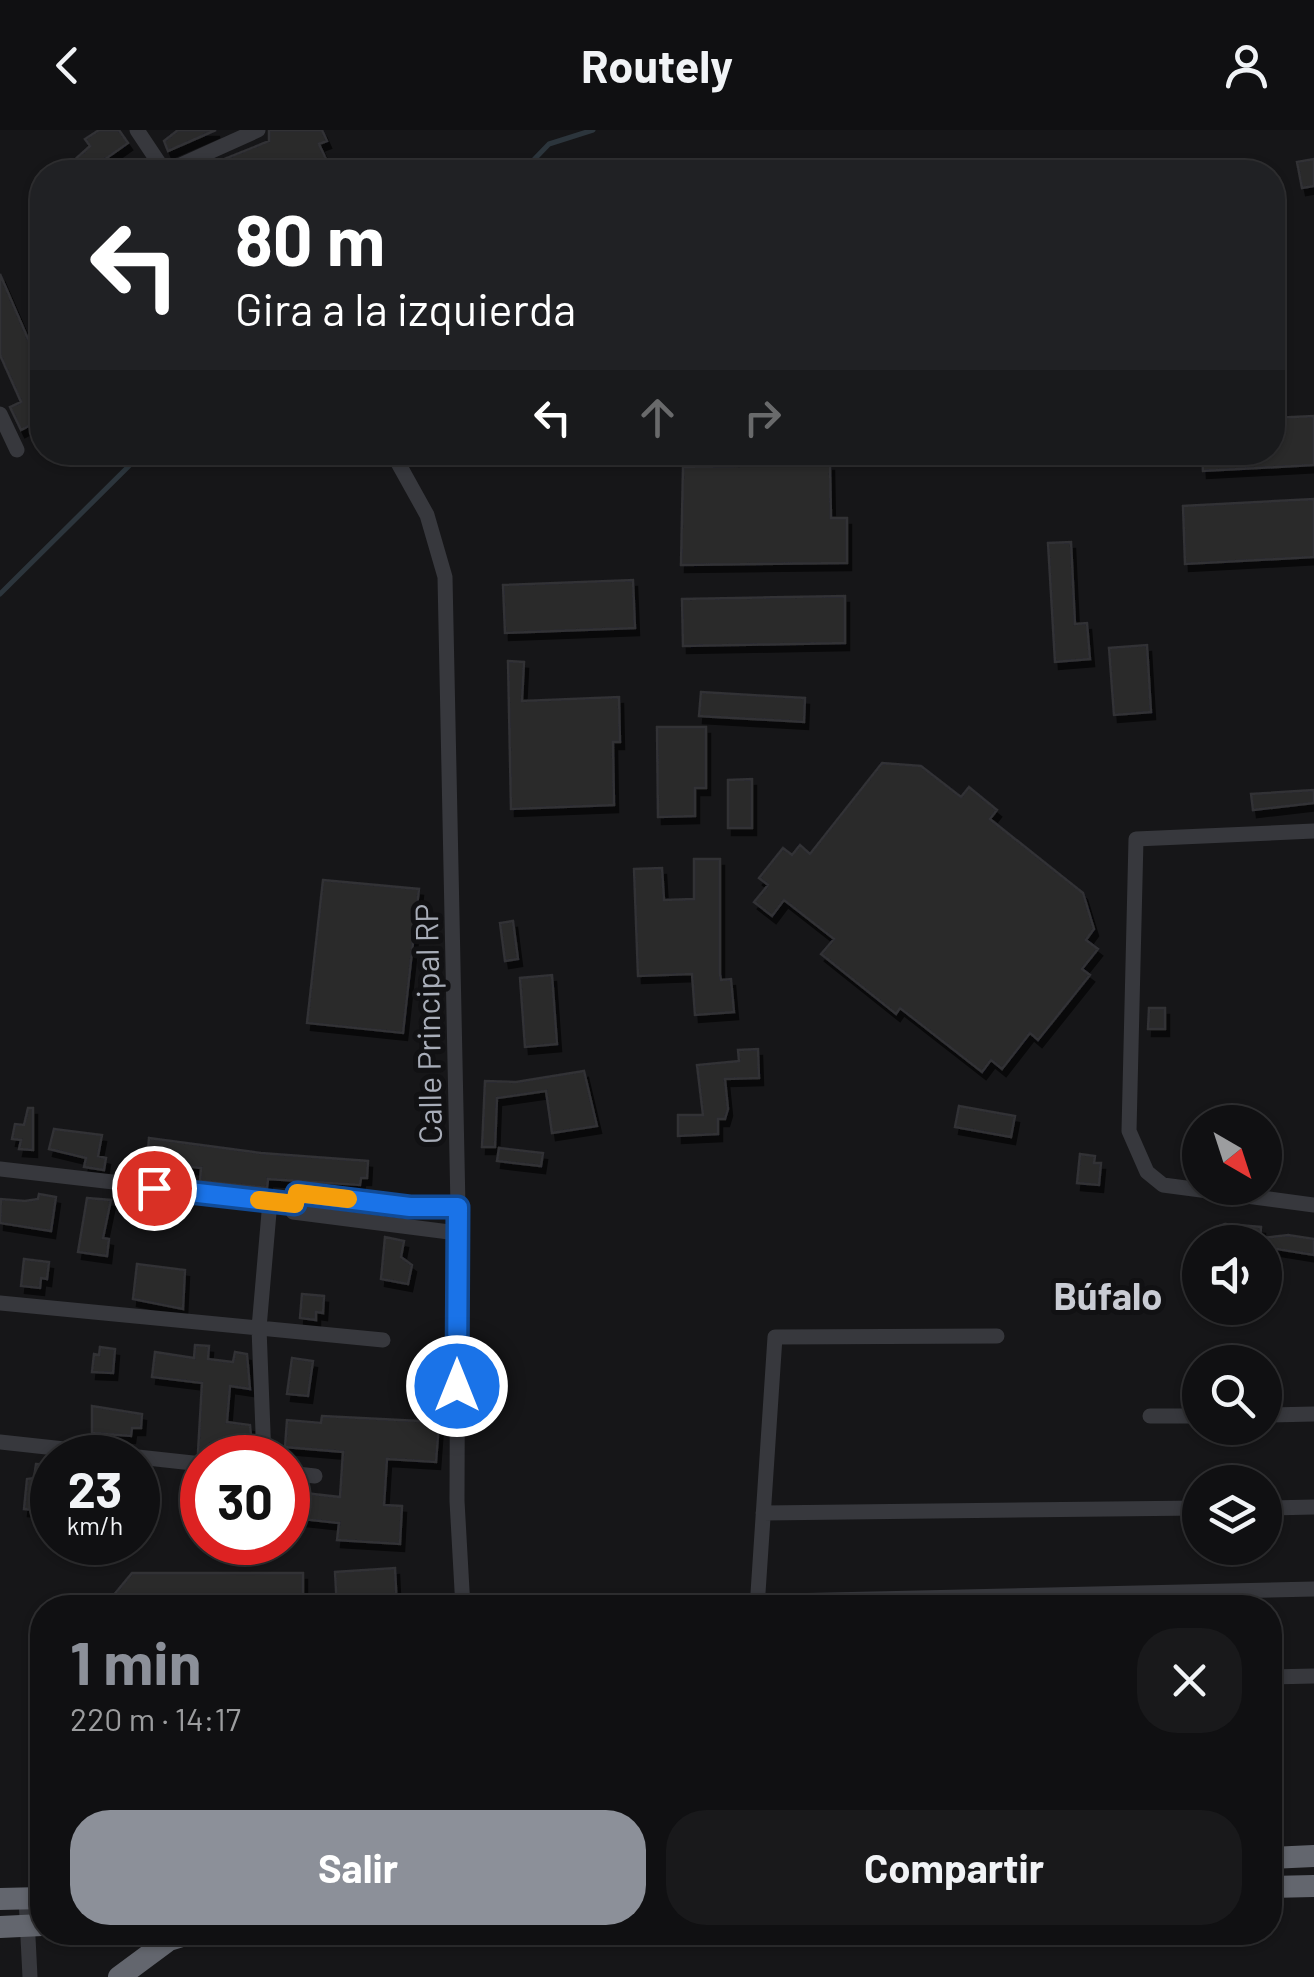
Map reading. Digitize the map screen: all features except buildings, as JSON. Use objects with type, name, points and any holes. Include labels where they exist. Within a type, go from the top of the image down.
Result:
[{"type":"highway","points":[[1282,1857],[1314,1856]]},
{"type":"highway","points":[[1282,1887],[1314,1886]]},
{"type":"highway","points":[[0,1899],[30,1898]]},
{"type":"highway","points":[[0,1927],[30,1926]]},
{"type":"highway","points":[[118,1977],[161,1945]]},
{"type":"street","points":[[137,130],[157,160]]},
{"type":"street","points":[[192,160],[258,130]]},
{"type":"street","points":[[0,414],[17,450]]},
{"type":"street","name":"Calle Principal RP","points":[[399,465],[427,515],[446,577],[458,1207],[457,1501],[462,1595]]},
{"type":"street","points":[[1314,831],[1136,839],[1129,1130],[1140,1162],[1162,1186],[1314,1204]]},
{"type":"street","points":[[0,1169],[270,1201],[458,1207]]},
{"type":"street","points":[[263,1435],[260,1328],[270,1201]]},
{"type":"street","points":[[295,1203],[457,1233]]},
{"type":"street","points":[[0,1303],[383,1340]]},
{"type":"street","points":[[758,1595],[774,1337],[997,1336]]},
{"type":"street","points":[[1282,1414],[1314,1414]]},
{"type":"street","points":[[1150,1416],[1182,1416]]},
{"type":"street","points":[[0,1442],[180,1462]]},
{"type":"street","points":[[310,1475],[315,1476]]},
{"type":"street","points":[[1282,1508],[1314,1507]]},
{"type":"street","points":[[762,1513],[1182,1508]]},
{"type":"street","points":[[1105,1595],[1314,1589]]},
{"type":"street","points":[[1282,1677],[1314,1676]]},
{"type":"street","points":[[30,1977],[33,1945]]},
{"type":"waterway","points":[[534,160],[549,144],[593,130]]},
{"type":"waterway","points":[[0,594],[130,465]]},
{"type":"slow traffic","points":[[259,1200],[295,1204],[297,1193],[348,1199]]},
{"type":"district","name":"Búfalo","points":[[1108,1295]]},
{"type":"route","points":[[154,1188],[295,1204],[297,1193],[410,1207],[458,1207],[457,1386]]}]
